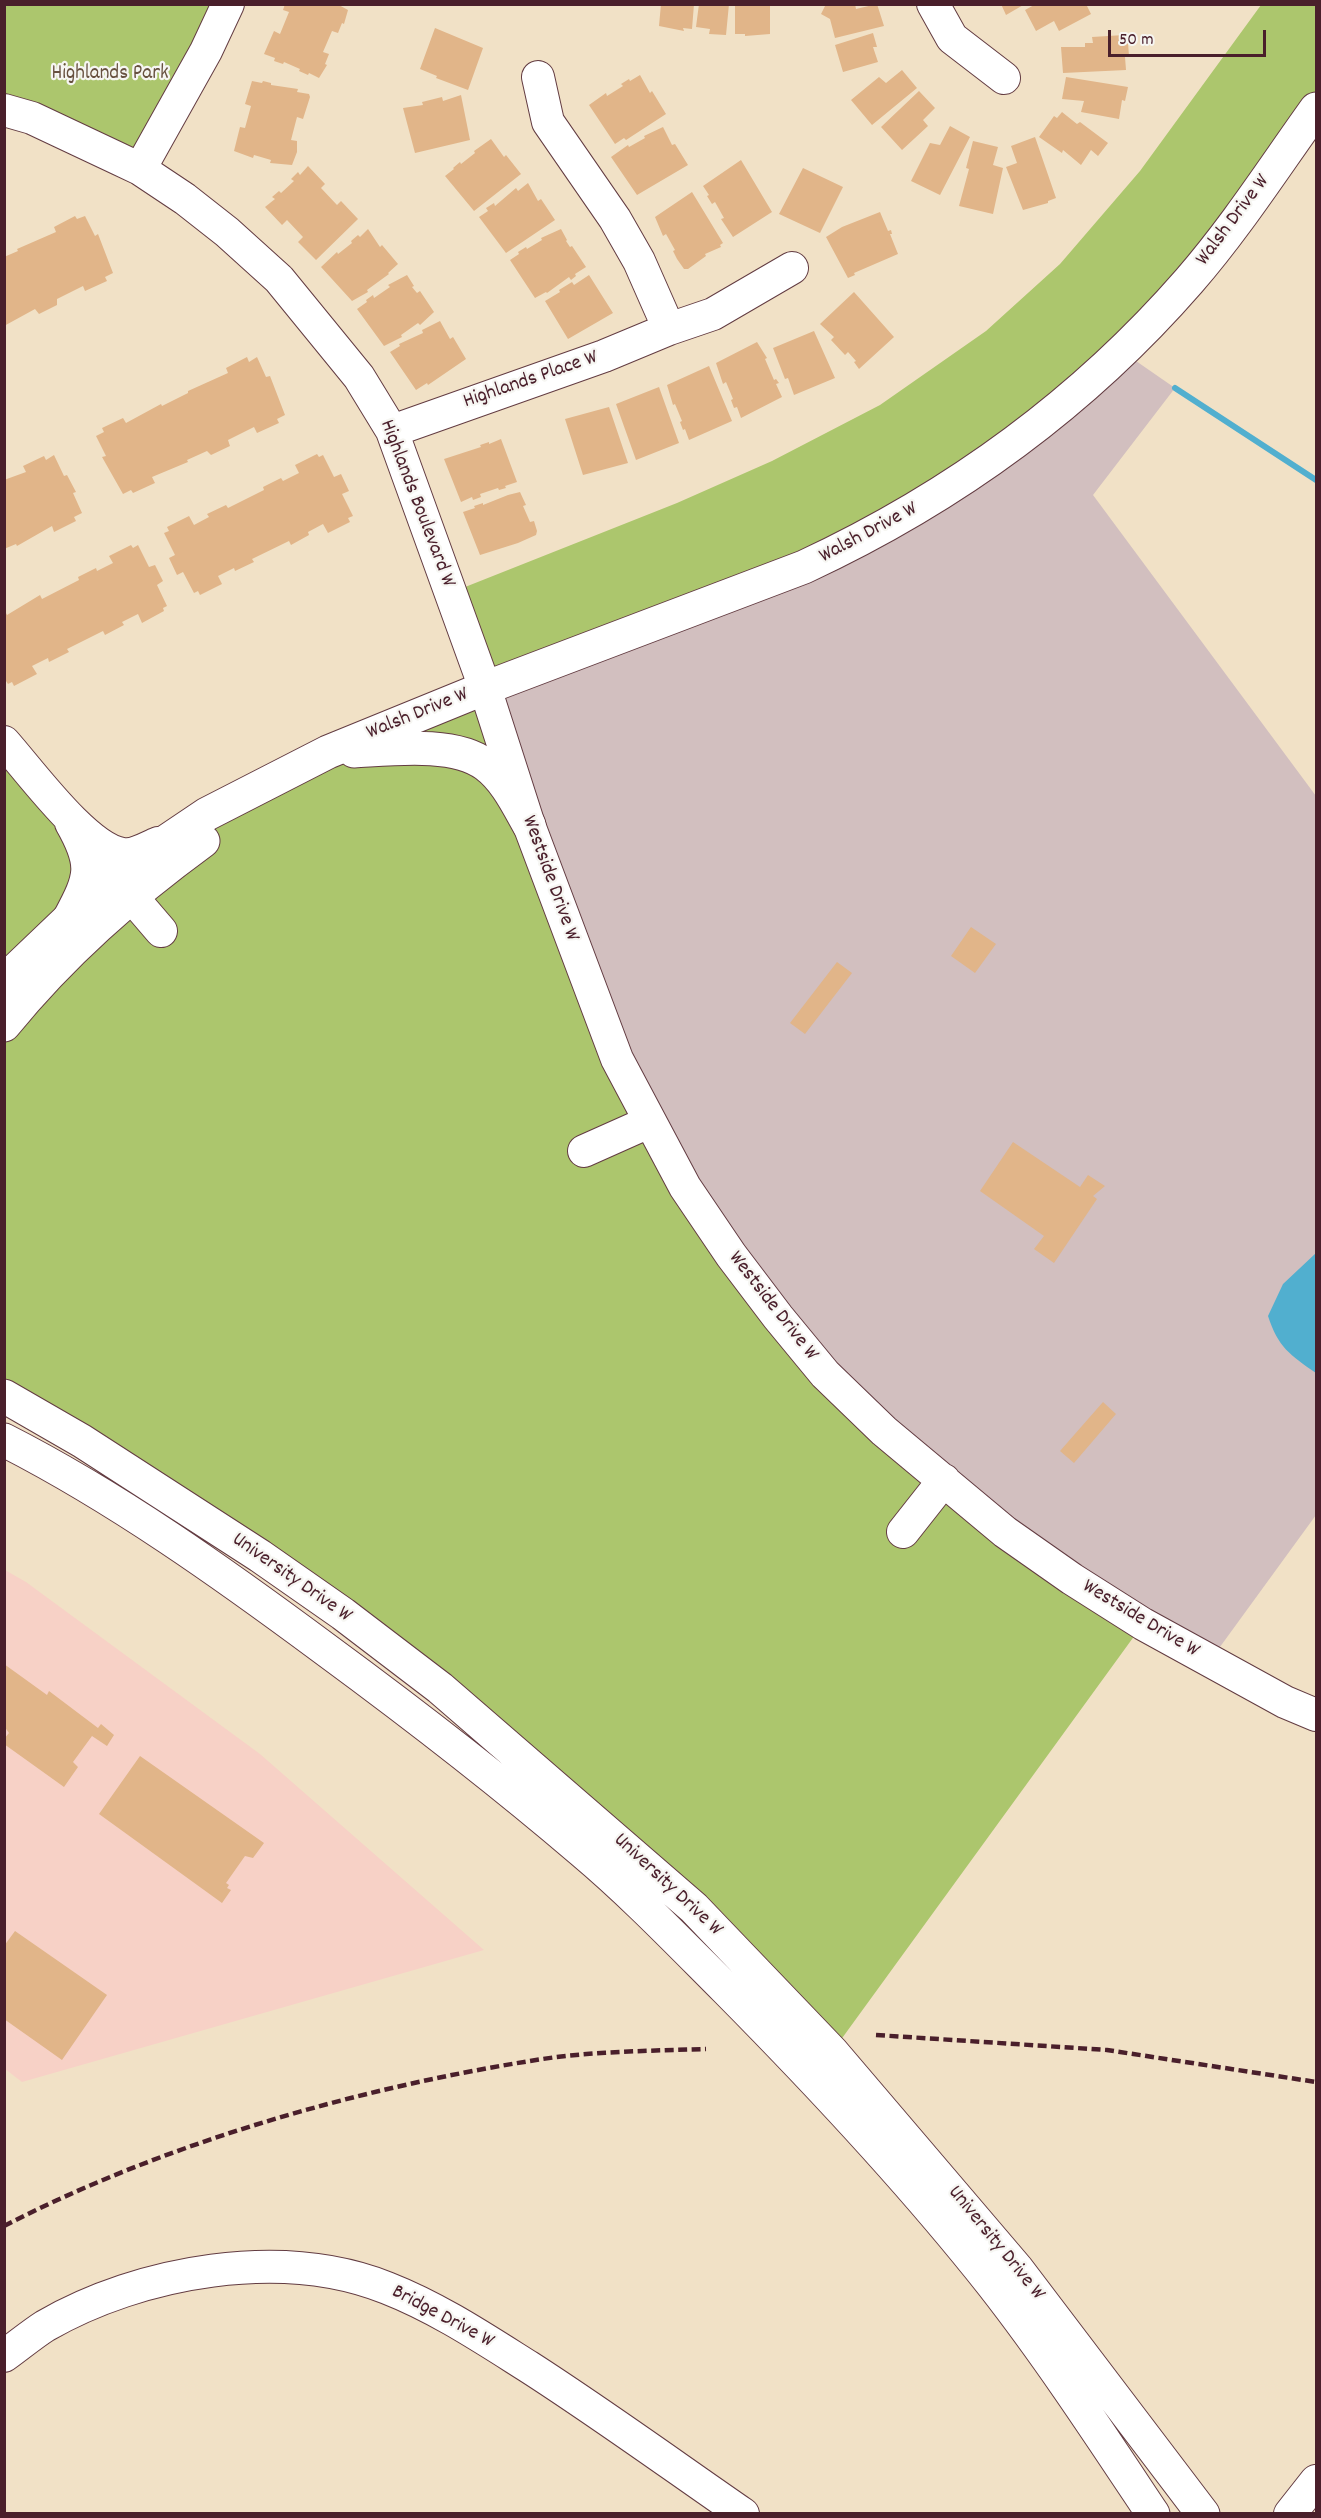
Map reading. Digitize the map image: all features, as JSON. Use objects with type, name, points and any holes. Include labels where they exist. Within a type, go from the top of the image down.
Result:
[{"type":"main road","name":"Walsh Drive W","points":[[4,981],[112,878],[207,814],[328,752],[484,688],[804,567],[886,526],[977,471],[1029,433],[1131,344],[1190,280],[1317,109]]},
{"type":"main road","points":[[328,752],[417,748],[453,751],[485,764],[506,785],[529,825]]},
{"type":"main road","name":"Walsh Drive W","points":[[4,1025],[68,953],[131,896],[291,771]]},
{"type":"main road","name":"University Drive W","points":[[4,1396],[92,1447],[251,1550],[343,1614],[440,1688],[694,1908],[832,2052],[1009,2260],[1203,2514]]},
{"type":"main road","name":"University Drive W","points":[[4,1440],[34,1455],[155,1530],[255,1597],[373,1685],[584,1853],[684,1947],[793,2057],[905,2181],[993,2285],[1070,2391],[1153,2514]]},
{"type":"main road","points":[[1070,2391],[1132,2514]]},
{"type":"street","points":[[140,169],[200,61],[228,4]]},
{"type":"street","points":[[933,4],[952,38],[1004,78]]},
{"type":"street","points":[[538,77],[548,122],[615,219],[639,261],[669,329]]},
{"type":"street","name":"Highlands Boulevard W","points":[[4,110],[32,118],[140,169],[185,199],[279,279],[359,377],[392,430],[484,688]]},
{"type":"street","name":"Highlands Place W","points":[[392,430],[604,356],[669,329],[713,314],[792,268]]},
{"type":"street","name":"Westside Drive W","points":[[484,688],[529,825],[617,1059],[685,1187],[778,1317],[825,1374],[884,1431],[1005,1532],[1143,1624],[1275,1697],[1317,1715]]},
{"type":"street","points":[[4,742],[63,810],[99,845],[126,855],[170,837]]},
{"type":"street","points":[[63,810],[87,856],[88,869],[87,884],[69,920]]},
{"type":"street","points":[[131,896],[161,931]]},
{"type":"street","points":[[584,1151],[649,1122]]},
{"type":"street","points":[[903,1532],[944,1480]]},
{"type":"street","name":"Bridge Drive W","points":[[4,2356],[45,2326],[107,2298],[161,2280],[207,2270],[252,2266],[297,2268],[340,2275],[385,2287],[438,2310],[554,2383],[743,2514]]},
{"type":"street","points":[[1290,2514],[1317,2481]]},
{"type":"shaded area","points":[[1123,352],[1175,388],[1093,495],[1316,796],[1316,1515],[1209,1662],[884,1431],[685,1187],[485,688]]},
{"type":"shaded area","points":[[5,1570],[26,1582],[260,1754],[484,1950],[22,2082],[5,2069]]},
{"type":"green space","name":"Highlands Park","points":[[4,5],[228,5],[140,169],[5,110]]},
{"type":"green space","points":[[1261,5],[1316,5],[1316,109],[1190,280],[916,510],[485,688],[617,1058],[825,1374],[1143,1624],[832,2052],[527,1762],[5,1396],[4,742],[122,884],[159,855],[484,688],[450,593],[677,503],[772,461],[880,405],[986,331],[1060,264],[1140,171]]},
{"type":"water","points":[[1316,1253],[1316,1373],[1286,1349],[1276,1335],[1268,1316],[1283,1284]]},
{"type":"building","points":[[285,4],[337,4],[348,10],[344,24],[342,23],[338,33],[332,31],[323,52],[329,54],[325,64],[327,65],[319,78],[299,71],[300,69],[284,62],[283,64],[274,61],[275,58],[264,54],[274,31],[280,34],[289,12],[283,10]]},
{"type":"building","points":[[661,4],[694,4],[692,29],[683,28],[684,31],[659,26]]},
{"type":"building","points":[[699,4],[729,4],[726,35],[709,34],[710,29],[696,27]]},
{"type":"building","points":[[735,4],[770,4],[770,34],[745,36],[745,34],[735,34]]},
{"type":"building","points":[[826,4],[855,4],[856,9],[877,4],[884,26],[835,38],[830,19],[821,14]]},
{"type":"building","points":[[1001,4],[1025,4],[1006,15]]},
{"type":"building","points":[[1036,4],[1086,4],[1091,14],[1059,31],[1054,21],[1036,31],[1025,10]]},
{"type":"building","points":[[435,28],[483,48],[468,90],[436,78],[437,76],[420,69]]},
{"type":"building","points":[[873,33],[877,47],[873,47],[878,62],[843,72],[835,45]]},
{"type":"building","points":[[1124,35],[1124,43],[1128,43],[1129,56],[1125,57],[1126,70],[1063,73],[1061,47],[1085,47],[1085,43],[1093,43],[1092,37]]},
{"type":"building","points":[[902,70],[917,88],[872,125],[851,100],[879,77],[886,83]]},
{"type":"building","points":[[640,75],[666,114],[626,140],[624,138],[615,144],[589,105],[606,93],[607,96],[623,86],[621,84],[629,79],[630,81]]},
{"type":"building","points":[[1066,77],[1128,87],[1125,101],[1122,100],[1119,119],[1081,112],[1084,101],[1062,99]]},
{"type":"building","points":[[252,81],[262,83],[263,81],[271,85],[298,89],[297,92],[309,94],[303,119],[297,117],[291,140],[297,141],[297,152],[292,165],[270,163],[271,160],[254,155],[253,158],[234,151],[240,127],[245,128],[251,106],[245,104]]},
{"type":"building","points":[[919,91],[935,108],[923,120],[928,126],[902,150],[881,127]]},
{"type":"building","points":[[461,95],[470,140],[415,153],[403,108],[423,105],[422,102],[442,97],[443,101]]},
{"type":"building","points":[[1062,112],[1108,143],[1098,156],[1091,150],[1081,165],[1063,150],[1062,153],[1039,137],[1054,116],[1057,118]]},
{"type":"building","points":[[950,126],[970,137],[940,195],[911,181],[930,143],[940,145]]},
{"type":"building","points":[[663,127],[672,145],[675,144],[688,165],[637,195],[611,157],[628,145],[629,147],[645,138],[644,136]]},
{"type":"building","points":[[1035,137],[1056,198],[1048,203],[1023,210],[1006,167],[1017,163],[1011,146]]},
{"type":"building","points":[[491,139],[504,157],[506,155],[521,174],[474,211],[445,176]]},
{"type":"building","points":[[973,141],[998,147],[993,165],[1003,168],[993,214],[959,206],[969,169],[966,168]]},
{"type":"building","points":[[741,160],[772,212],[733,237],[721,219],[724,218],[715,202],[712,204],[703,186]]},
{"type":"building","points":[[308,166],[325,184],[321,188],[337,205],[341,201],[358,219],[316,260],[298,242],[303,237],[287,220],[282,225],[265,207],[275,199],[272,197],[279,191],[281,193],[294,181],[291,179],[298,172],[300,175]]},
{"type":"building","points":[[803,168],[843,187],[820,233],[779,214]]},
{"type":"building","points":[[528,183],[538,201],[541,199],[555,220],[506,253],[479,217],[488,211],[486,208],[494,203],[495,206],[516,188],[518,191]]},
{"type":"building","points":[[692,192],[723,243],[721,247],[705,254],[706,256],[688,269],[684,269],[666,234],[663,236],[655,217]]},
{"type":"building","points":[[880,212],[888,231],[891,230],[892,234],[890,234],[898,254],[854,273],[855,275],[848,278],[826,237],[842,227]]},
{"type":"building","points":[[75,216],[77,219],[85,216],[95,236],[98,234],[113,273],[105,277],[107,281],[85,291],[83,286],[57,299],[57,305],[39,314],[35,309],[4,326],[4,257],[56,232],[54,227]]},
{"type":"building","points":[[368,229],[380,247],[382,245],[398,264],[389,274],[367,290],[368,292],[352,301],[321,267]]},
{"type":"building","points":[[561,229],[566,241],[586,267],[575,274],[576,276],[571,280],[569,277],[547,293],[535,298],[510,260],[526,247],[527,249],[542,240],[541,238]]},
{"type":"building","points":[[407,275],[414,286],[412,287],[417,293],[420,291],[434,312],[420,325],[418,323],[401,335],[402,337],[384,346],[357,309],[373,295],[374,298],[390,287],[388,285]]},
{"type":"building","points":[[589,275],[613,313],[568,339],[545,301],[572,282],[574,285]]},
{"type":"building","points":[[854,292],[894,337],[859,369],[854,362],[856,361],[848,352],[845,355],[831,340],[834,337],[820,324]]},
{"type":"building","points":[[440,321],[450,339],[453,337],[466,359],[428,385],[427,383],[416,390],[390,352],[400,346],[399,344],[423,333],[422,330]]},
{"type":"building","points":[[814,331],[835,378],[794,395],[773,348]]},
{"type":"building","points":[[757,342],[767,358],[765,359],[774,380],[776,379],[779,383],[776,384],[782,397],[741,418],[737,407],[734,408],[726,382],[723,384],[716,363]]},
{"type":"building","points":[[247,357],[249,362],[257,357],[266,377],[270,376],[285,415],[277,419],[279,423],[257,433],[254,427],[228,440],[230,446],[211,455],[207,451],[187,460],[188,462],[152,477],[155,483],[133,493],[131,490],[123,494],[102,457],[106,456],[96,436],[104,432],[102,428],[123,418],[126,423],[161,404],[162,406],[228,373],[226,368]]},
{"type":"building","points":[[709,366],[732,421],[689,440],[685,429],[683,430],[675,404],[673,405],[667,385]]},
{"type":"building","points":[[659,387],[679,443],[636,460],[616,404]]},
{"type":"building","points":[[609,407],[628,463],[583,475],[565,419]]},
{"type":"building","points":[[501,439],[517,482],[505,486],[506,488],[480,494],[481,497],[473,500],[472,497],[461,502],[444,459]]},
{"type":"building","points":[[317,454],[319,457],[323,455],[334,477],[341,474],[349,491],[342,494],[353,516],[348,518],[350,522],[328,533],[323,524],[291,545],[289,541],[252,559],[254,562],[218,576],[222,584],[200,595],[198,591],[194,593],[183,572],[177,575],[169,558],[175,555],[164,533],[169,531],[167,527],[189,516],[194,525],[209,517],[207,514],[226,505],[228,508],[264,490],[263,487],[281,478],[283,481],[299,473],[295,465]]},
{"type":"building","points":[[54,455],[64,476],[67,475],[76,492],[73,493],[82,513],[74,517],[76,521],[54,532],[52,526],[17,546],[16,544],[4,549],[4,480],[26,472],[23,466],[44,456],[46,460]]},
{"type":"building","points":[[520,492],[530,522],[534,521],[536,535],[480,555],[463,512],[475,508],[474,506]]},
{"type":"building","points":[[131,545],[133,548],[138,545],[149,567],[155,565],[163,581],[157,585],[167,606],[163,608],[164,611],[142,623],[138,614],[122,622],[124,625],[105,635],[103,631],[67,649],[69,652],[49,662],[48,658],[32,666],[37,674],[14,686],[12,682],[8,684],[4,678],[4,609],[7,615],[40,595],[42,599],[79,580],[78,577],[113,563],[109,556]]},
{"type":"building","points":[[971,927],[996,944],[975,973],[951,956]]},
{"type":"building","points":[[837,962],[852,973],[805,1034],[790,1023]]},
{"type":"building","points":[[1013,1142],[1080,1187],[1088,1175],[1105,1186],[1093,1196],[1097,1199],[1054,1263],[1034,1249],[1044,1236],[980,1191]]},
{"type":"building","points":[[1103,1402],[1116,1414],[1074,1463],[1060,1451]]},
{"type":"building","points":[[4,1664],[47,1695],[49,1691],[98,1728],[101,1724],[114,1735],[107,1746],[92,1736],[73,1762],[78,1767],[64,1787],[4,1744],[4,1739],[9,1733],[4,1726]]},
{"type":"building","points":[[140,1756],[264,1843],[253,1858],[245,1856],[226,1883],[229,1885],[227,1888],[231,1890],[222,1903],[99,1814]]},
{"type":"building","points":[[15,1931],[107,1995],[62,2060],[4,2019],[4,1946]]},
{"type":"waterway","points":[[1175,388],[1316,480]]},
{"type":"railway","points":[[876,2035],[1107,2050],[1316,2082]]},
{"type":"railway","points":[[4,2226],[65,2197],[194,2145],[328,2104],[463,2073],[552,2058],[618,2052],[706,2049]]}]
